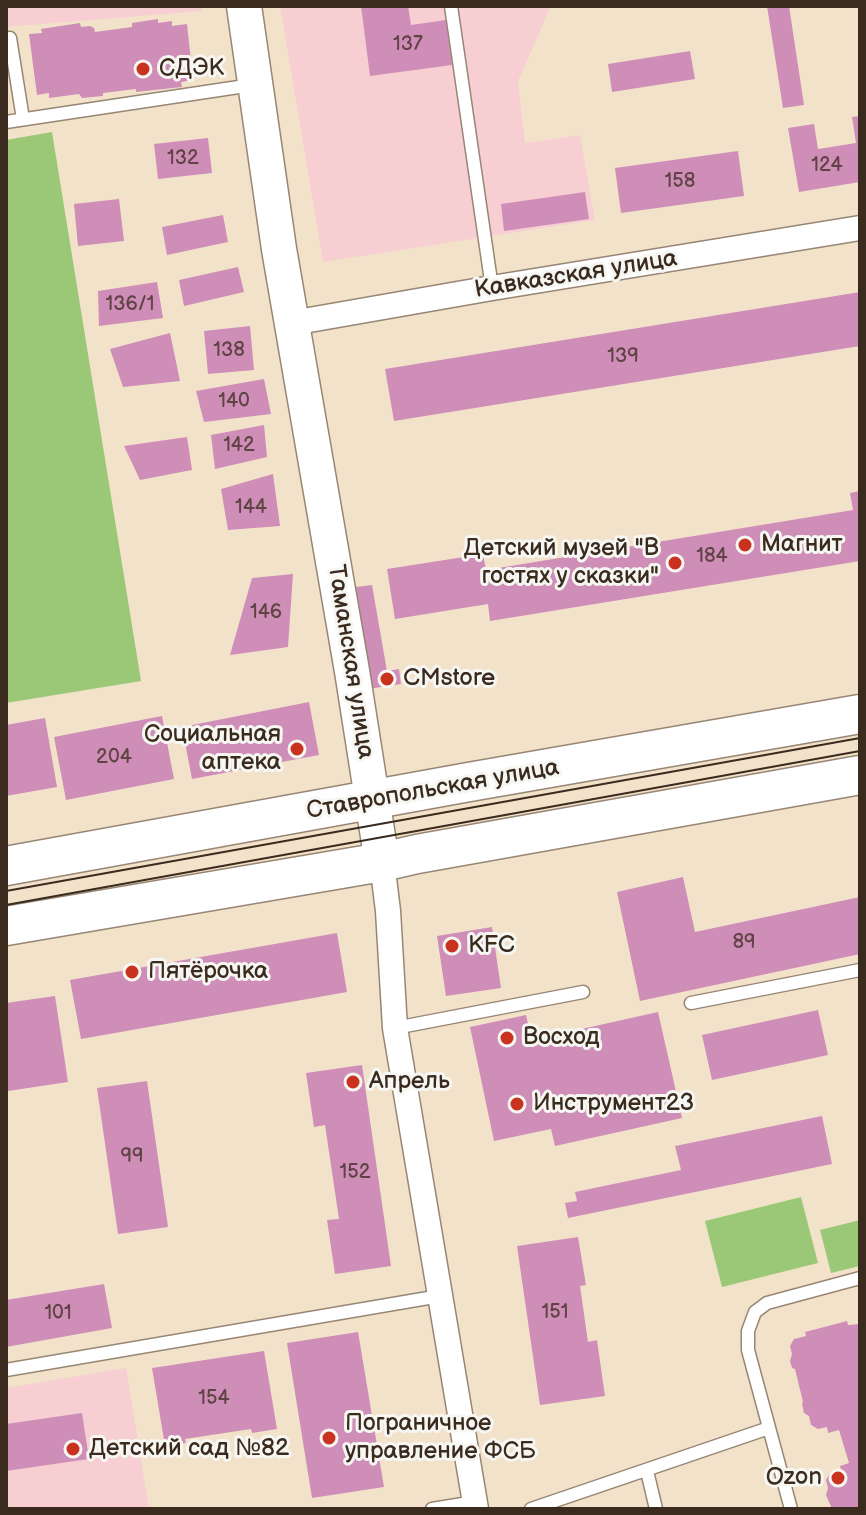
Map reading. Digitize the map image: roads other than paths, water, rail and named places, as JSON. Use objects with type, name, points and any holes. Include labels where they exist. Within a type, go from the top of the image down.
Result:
[{"type":"main road","name":"Ставропольская улица","points":[[6,866],[860,714]]},
{"type":"main road","points":[[6,926],[382,862],[860,775]]},
{"type":"street","name":"Таманская улица","points":[[244,6],[279,249],[373,801],[388,911],[395,1028],[475,1506]]},
{"type":"street","name":"Кавказская улица","points":[[292,323],[860,228]]},
{"type":"lane","points":[[451,6],[492,288]]},
{"type":"lane","points":[[10,38],[23,119]]},
{"type":"lane","points":[[6,122],[255,84]]},
{"type":"lane","points":[[691,1003],[860,970]]},
{"type":"lane","points":[[395,1028],[583,992]]},
{"type":"lane","points":[[791,1509],[748,1350],[748,1331],[755,1312],[767,1303],[860,1278]]},
{"type":"lane","points":[[6,1370],[440,1296]]},
{"type":"lane","points":[[531,1509],[769,1428]]},
{"type":"lane","points":[[647,1471],[656,1509]]},
{"type":"lane","points":[[432,1509],[475,1506]]},
{"type":"tram line","points":[[6,891],[860,738]]},
{"type":"tram line","points":[[6,905],[860,751]]},
{"type":"place","name":"СДЭК","points":[[143,69]]},
{"type":"place","name":"Магнит","points":[[745,545]]},
{"type":"place","name":"Детский музей \"В гостях у сказки\"","points":[[675,563]]},
{"type":"place","name":"CMstore","points":[[387,679]]},
{"type":"place","name":"Социальная аптека","points":[[297,749]]},
{"type":"place","name":"KFC","points":[[452,946]]},
{"type":"place","name":"Пятёрочка","points":[[132,972]]},
{"type":"place","name":"Восход","points":[[507,1038]]},
{"type":"place","name":"Апрель","points":[[353,1082]]},
{"type":"place","name":"Инструмент23","points":[[517,1104]]},
{"type":"place","name":"Пограничное управление ФСБ","points":[[329,1438]]},
{"type":"place","name":"Детский сад №82","points":[[73,1449]]},
{"type":"place","name":"Ozon","points":[[838,1478]]}]
